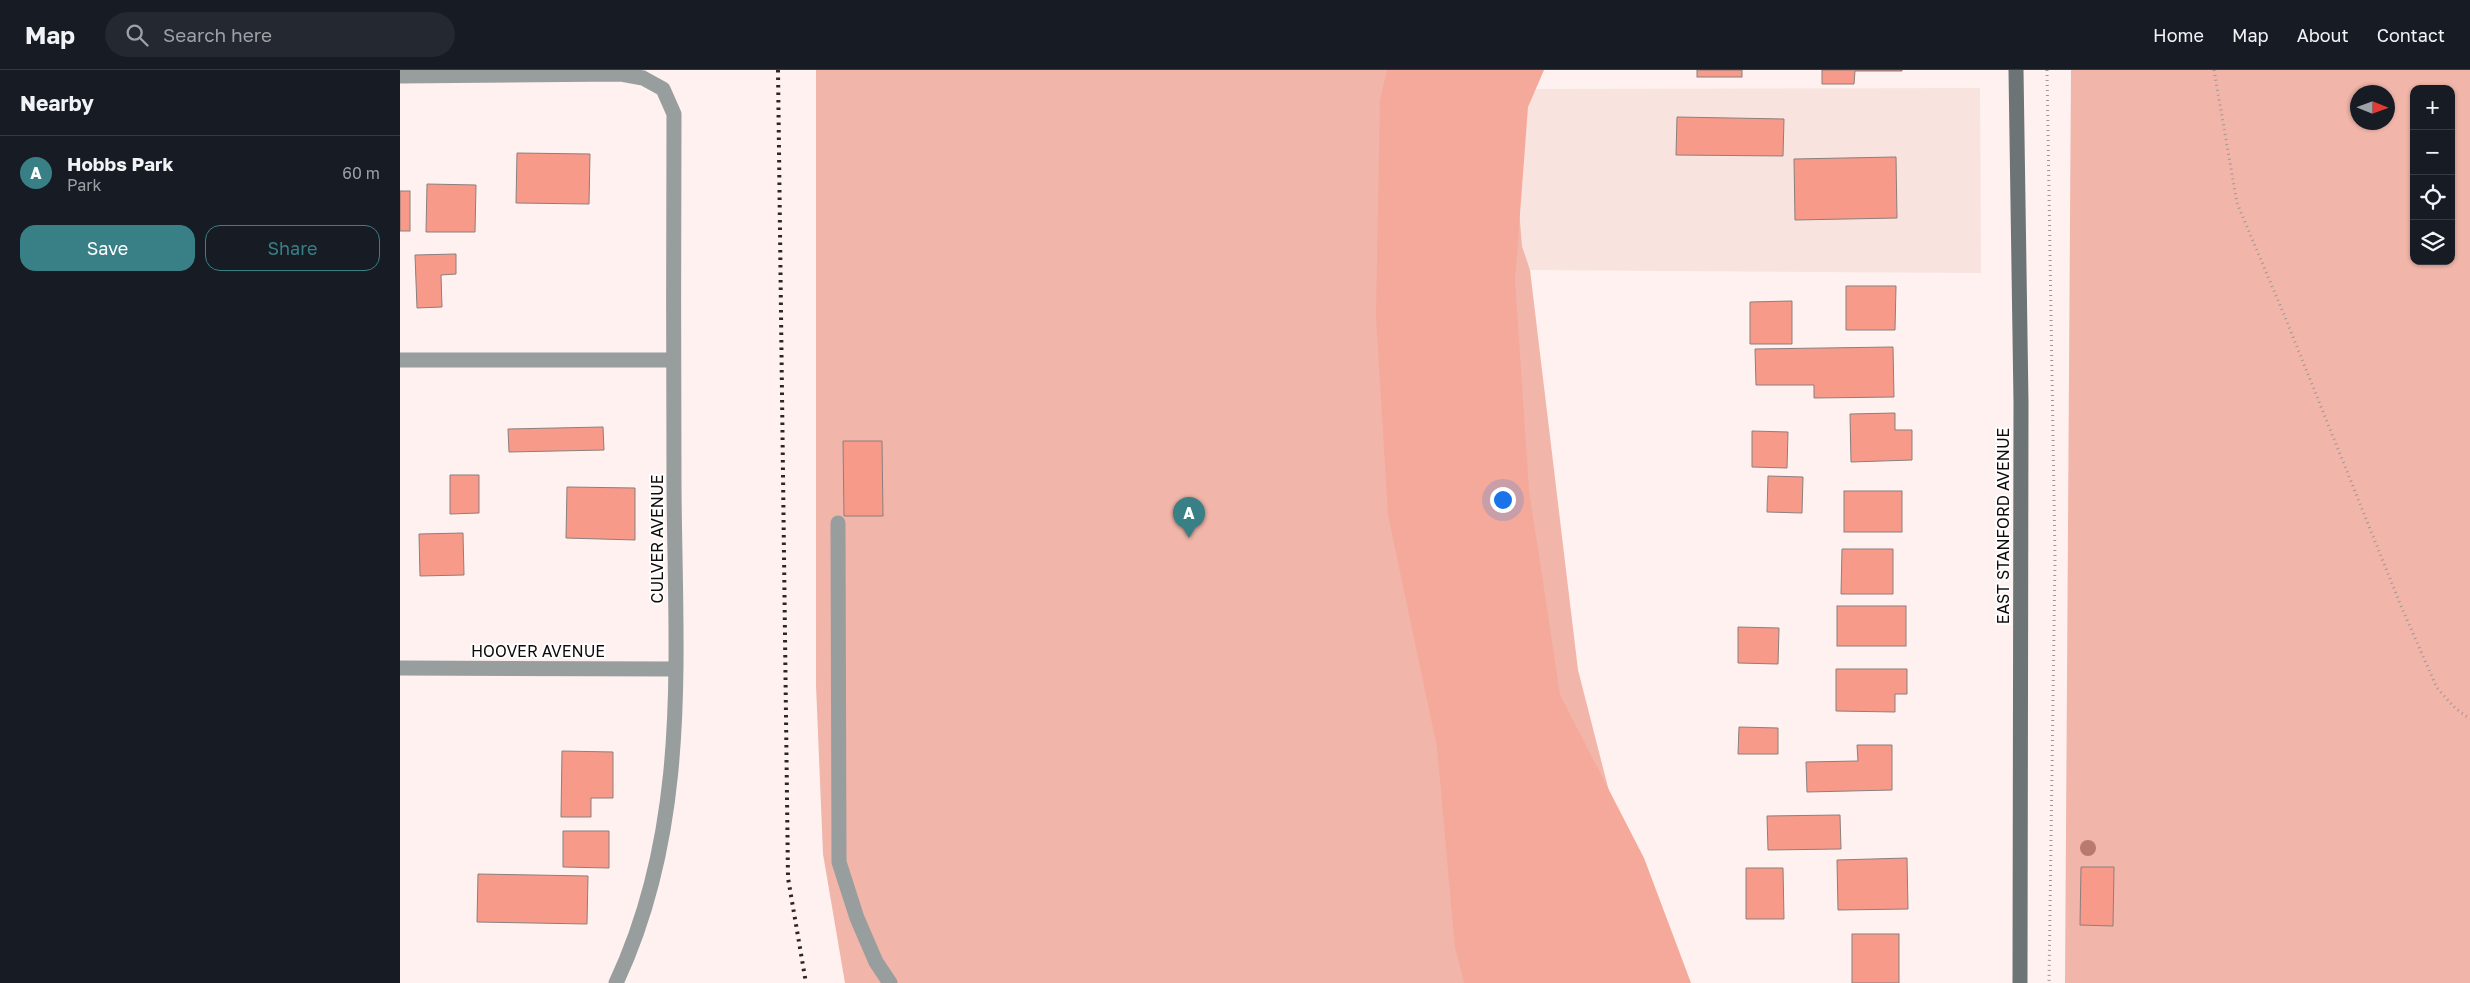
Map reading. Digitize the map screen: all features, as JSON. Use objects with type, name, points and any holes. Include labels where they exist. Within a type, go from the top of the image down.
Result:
[{"type":"main road","name":"EAST STANFORD AVENUE","points":[[2016,70],[2021,402],[2020,983]]},
{"type":"street","name":"CULVER AVENUE","points":[[400,76],[621,74],[643,78],[663,88],[674,114],[675,669],[673,765],[668,812],[654,881],[629,954],[616,983]]},
{"type":"street","points":[[400,360],[673,360]]},
{"type":"street","points":[[838,523],[837,754],[839,862],[857,918],[872,954],[890,983]]},
{"type":"street","name":"HOOVER AVENUE","points":[[400,668],[675,669]]},
{"type":"path","points":[[2047,70],[2055,558],[2049,983]]},
{"type":"path","points":[[2214,70],[2237,203],[2401,606],[2437,688],[2455,708],[2470,719]]},
{"type":"shaded area","points":[[816,70],[1508,70],[1522,246],[1530,270],[1578,670],[1658,983],[845,983],[823,854],[816,685]]},
{"type":"shaded area","points":[[1387,70],[1544,70],[1528,107],[1515,280],[1529,490],[1560,695],[1644,858],[1691,983],[1464,983],[1455,947],[1437,747],[1388,515],[1376,316],[1380,100]]},
{"type":"shaded area","points":[[2071,70],[2470,70],[2470,983],[2065,983]]},
{"type":"shaded area","points":[[1980,88],[1981,273],[1530,270],[1522,246],[1509,89]]},
{"type":"building","points":[[1697,70],[1742,70],[1742,77],[1697,77]]},
{"type":"building","points":[[1822,70],[1902,71],[1855,71],[1854,84],[1822,84]]},
{"type":"building","points":[[1677,117],[1784,119],[1783,156],[1676,155]]},
{"type":"building","points":[[517,153],[590,154],[589,204],[516,203]]},
{"type":"building","points":[[1896,157],[1897,218],[1795,220],[1794,159]]},
{"type":"building","points":[[427,184],[476,185],[475,232],[426,232]]},
{"type":"building","points":[[400,191],[410,191],[410,231],[400,231]]},
{"type":"building","points":[[456,254],[456,274],[441,275],[442,307],[417,308],[415,255]]},
{"type":"building","points":[[1846,286],[1896,286],[1895,330],[1846,330]]},
{"type":"building","points":[[1792,301],[1792,344],[1750,344],[1750,302]]},
{"type":"building","points":[[1893,347],[1894,397],[1814,398],[1814,385],[1756,385],[1755,349]]},
{"type":"building","points":[[1895,413],[1895,430],[1912,430],[1912,460],[1851,462],[1850,414]]},
{"type":"building","points":[[603,427],[604,450],[509,452],[508,429]]},
{"type":"building","points":[[1752,431],[1788,432],[1787,468],[1752,467]]},
{"type":"building","points":[[843,441],[882,441],[883,516],[844,516]]},
{"type":"building","points":[[450,475],[479,475],[479,513],[450,514]]},
{"type":"building","points":[[1768,476],[1803,477],[1802,513],[1767,512]]},
{"type":"building","points":[[567,487],[635,488],[635,540],[566,538]]},
{"type":"building","points":[[1844,491],[1902,491],[1902,532],[1844,532]]},
{"type":"building","points":[[463,533],[464,575],[420,576],[419,534]]},
{"type":"building","points":[[1842,549],[1893,549],[1893,594],[1841,594]]},
{"type":"building","points":[[1837,606],[1906,606],[1906,646],[1837,646]]},
{"type":"building","points":[[1738,627],[1779,628],[1778,664],[1738,663]]},
{"type":"building","points":[[1836,669],[1907,669],[1907,694],[1895,694],[1895,712],[1836,711]]},
{"type":"building","points":[[1739,727],[1778,728],[1778,754],[1738,754]]},
{"type":"building","points":[[1857,745],[1892,745],[1892,790],[1807,792],[1806,762],[1858,761]]},
{"type":"building","points":[[562,751],[613,752],[613,798],[591,798],[591,817],[561,817]]},
{"type":"building","points":[[1840,815],[1841,849],[1768,850],[1767,816]]},
{"type":"building","points":[[563,831],[609,831],[609,868],[563,867]]},
{"type":"building","points":[[1907,858],[1908,909],[1838,910],[1837,860]]},
{"type":"building","points":[[2081,867],[2114,867],[2113,926],[2080,925]]},
{"type":"building","points":[[1746,868],[1783,868],[1784,919],[1746,919]]},
{"type":"building","points":[[478,874],[588,876],[587,924],[477,922]]},
{"type":"building","points":[[1852,934],[1899,934],[1899,983],[1852,983]]},
{"type":"railway","points":[[778,70],[788,878],[806,983]]},
{"type":"place","name":"Hobbs Park","points":[[1189,538]]}]
